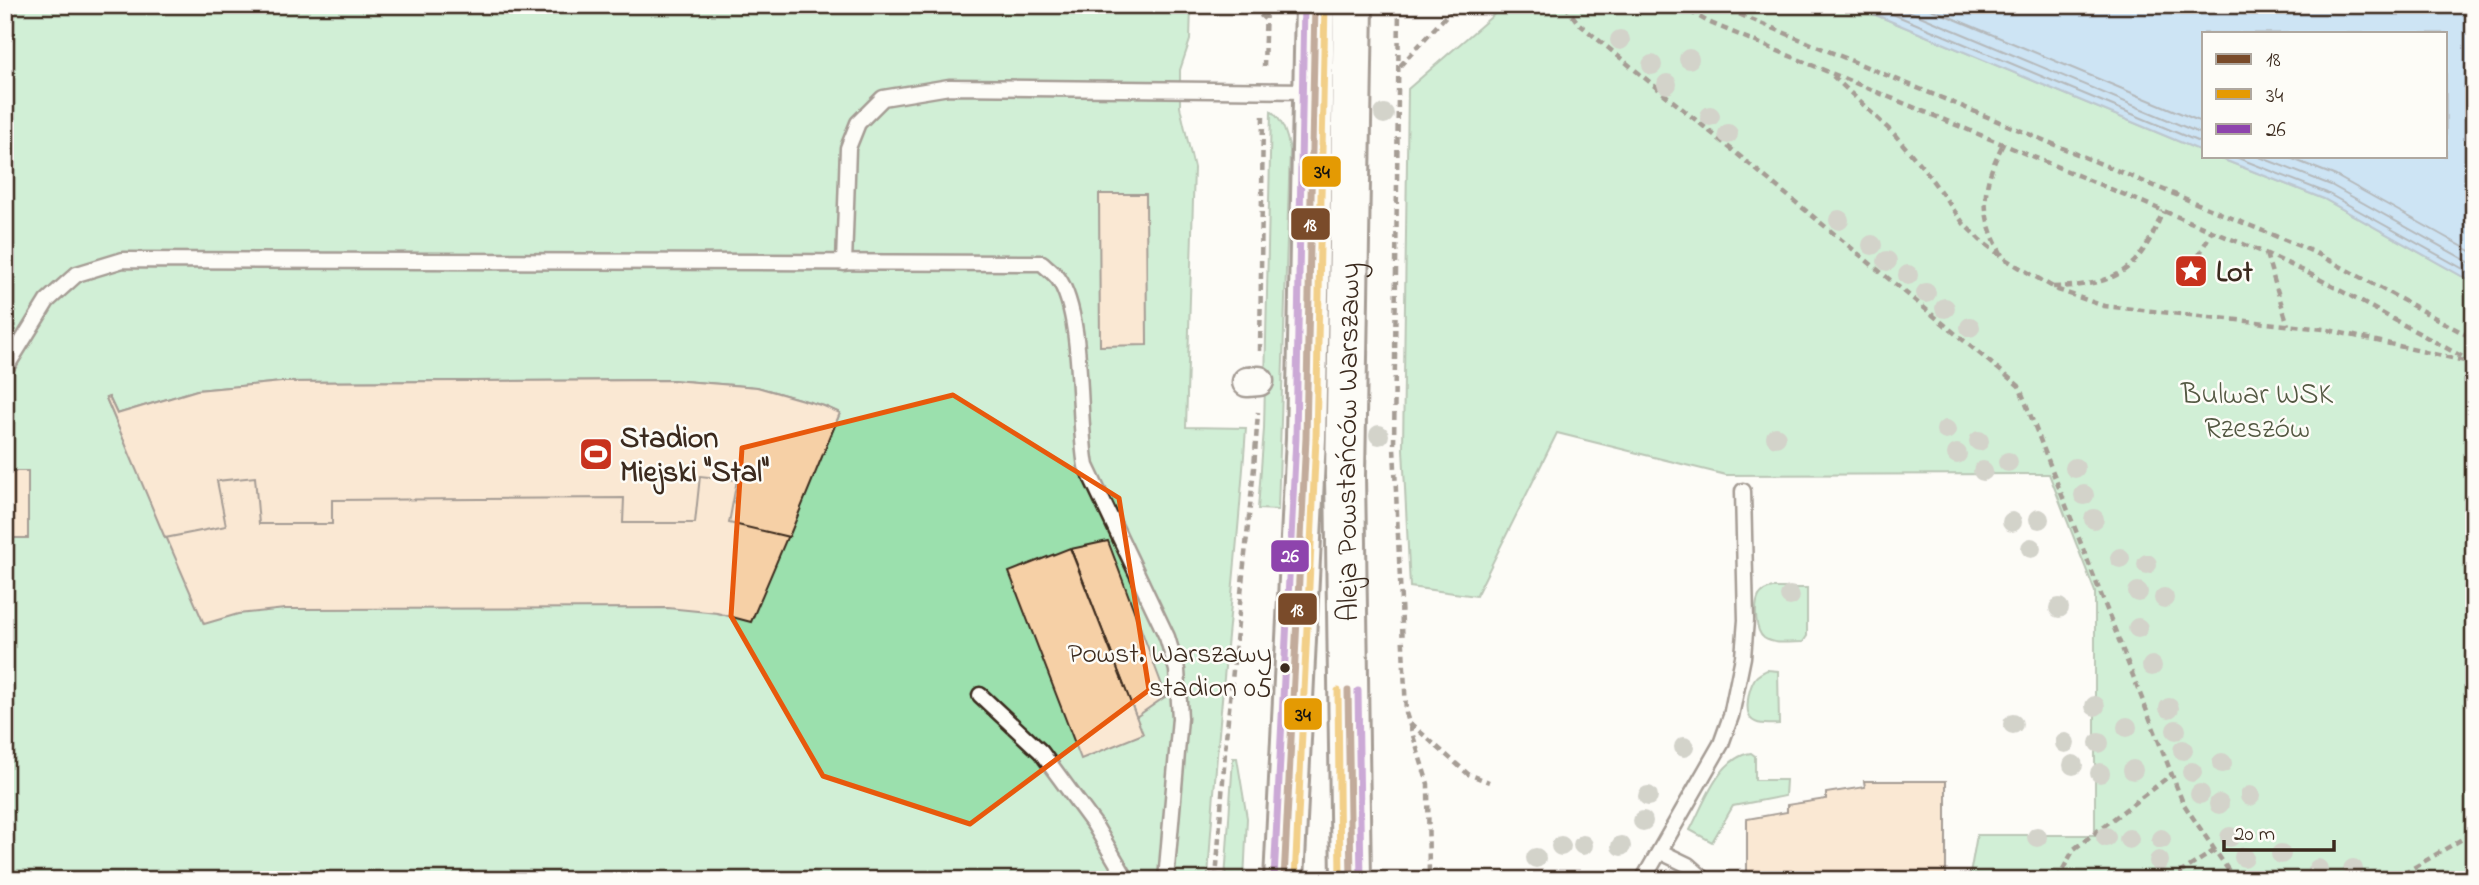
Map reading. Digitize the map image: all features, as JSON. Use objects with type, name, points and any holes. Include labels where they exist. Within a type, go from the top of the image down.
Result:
[{"type":"main road","name":"Aleja Powstańców Warszawy","points":[[1284,880],[1306,438],[1315,5]]},
{"type":"main road","name":"Aleja Powstańców Warszawy","points":[[1351,880],[1345,475],[1353,5]]},
{"type":"lane","points":[[844,263],[848,148],[859,123],[883,98],[949,87],[1313,91]]},
{"type":"lane","points":[[5,369],[47,301],[78,274],[123,260],[1042,263],[1058,278],[1068,298],[1075,325],[1082,443],[1086,466],[1167,637],[1177,670],[1180,718],[1166,880]]},
{"type":"lane","points":[[1643,880],[1721,744],[1731,716],[1743,657],[1745,620],[1743,491]]},
{"type":"lane","points":[[980,695],[1041,751],[1094,824],[1127,880]]},
{"type":"lane","points":[[1661,852],[1688,865],[1705,880]]},
{"type":"path","points":[[1254,5],[1258,13],[1266,19]]},
{"type":"path","points":[[1216,880],[1226,738],[1254,468],[1253,382],[1266,5]]},
{"type":"path","points":[[1399,5],[1394,447],[1408,721],[1428,784],[1429,880]]},
{"type":"path","points":[[1399,67],[1455,5]]},
{"type":"path","points":[[1565,5],[1578,23],[2019,386],[2183,803],[2235,880]]},
{"type":"path","points":[[1679,5],[1708,22],[2265,253],[2319,278],[2474,363]]},
{"type":"path","points":[[1717,5],[2314,252],[2474,338]]},
{"type":"path","points":[[1831,73],[1895,135],[1964,224],[2004,259],[2052,287],[2104,306],[2288,324],[2376,340],[2474,363]]},
{"type":"path","points":[[2003,144],[1988,176],[1984,200],[1988,223],[2004,259]]},
{"type":"path","points":[[2052,287],[2091,285],[2119,274],[2136,260],[2149,244],[2163,211]]},
{"type":"path","points":[[2193,265],[2212,231]]},
{"type":"path","points":[[2265,253],[2288,324]]},
{"type":"path","points":[[2181,274],[2187,263],[2193,265],[2199,269],[2193,281]]},
{"type":"path","points":[[1408,721],[1468,774],[1489,782]]},
{"type":"path","points":[[2057,880],[2074,849],[2172,774]]},
{"type":"path","points":[[2393,880],[2474,832]]},
{"type":"path","points":[[2169,880],[2215,850]]},
{"type":"highlighted area","points":[[953,395],[1119,498],[1149,690],[970,824],[823,776],[731,616],[742,448]]},
{"type":"green space","name":"Stadion Miejski \"Stal\"","points":[[5,5],[1191,5],[1190,40],[1180,70],[1180,107],[1194,168],[1186,427],[1246,428],[1208,880],[5,880]]},
{"type":"green space","name":"Bulwar WSK Rzeszów","points":[[1541,5],[1852,5],[2202,151],[2202,158],[2219,158],[2324,199],[2474,283],[2474,880],[1969,880],[1977,835],[2095,835],[2095,592],[2049,474],[1726,475],[1557,433],[1476,596],[1410,587],[1403,449],[1408,89],[1498,11],[1538,13]]},
{"type":"green space","points":[[1271,111],[1286,134],[1290,150],[1278,510],[1258,509],[1264,429]]},
{"type":"green space","points":[[1773,588],[1807,588],[1807,636],[1803,642],[1773,642],[1761,635],[1756,618],[1757,600],[1763,592]]},
{"type":"green space","points":[[1767,670],[1778,671],[1779,724],[1757,723],[1749,715],[1748,699],[1752,684],[1756,677]]},
{"type":"green space","points":[[1751,753],[1755,756],[1755,780],[1786,780],[1785,796],[1733,806],[1712,842],[1690,830],[1721,772],[1740,756]]},
{"type":"green space","points":[[1233,758],[1237,758],[1247,818],[1244,880],[1225,880]]},
{"type":"water","points":[[1852,5],[2474,5],[2474,283],[2324,199],[2219,158],[2448,158],[2448,32],[2202,32],[2202,151]]},
{"type":"building","points":[[1099,194],[1146,194],[1147,345],[1100,346]]},
{"type":"building","points":[[672,380],[757,387],[840,413],[751,622],[717,613],[668,608],[285,609],[238,614],[204,624],[106,398],[109,397],[117,414],[197,390],[282,382]]},
{"type":"building","points":[[672,380],[757,387],[840,413],[789,537],[729,523],[737,480],[700,476],[695,523],[623,523],[624,498],[332,500],[332,524],[259,524],[255,477],[217,481],[226,526],[165,538],[106,398],[109,397],[117,414],[197,390],[282,382]]},
{"type":"building","points":[[5,436],[6,471],[28,471],[28,538],[5,538]]},
{"type":"building","points":[[1108,541],[1166,696],[1136,717],[1071,549]]},
{"type":"building","points":[[1070,548],[1143,734],[1081,759],[1009,572]]},
{"type":"building","points":[[1864,781],[1946,781],[1946,880],[1747,880],[1747,819],[1787,812],[1787,805],[1826,799],[1826,793],[1865,787]]},
{"type":"transit line","name":"26","points":[[1274,879],[1296,438],[1304,5]]},
{"type":"transit line","name":"18","points":[[1284,880],[1306,438],[1315,5]]},
{"type":"transit line","name":"34","points":[[1295,880],[1316,439],[1325,5]]},
{"type":"transit line","name":"34","points":[[1338,691],[1340,880]]},
{"type":"transit line","name":"18","points":[[1348,691],[1351,880]]},
{"type":"transit line","name":"26","points":[[1358,691],[1361,880]]},
{"type":"place","name":"Lot","points":[[2191,271]]},
{"type":"place","name":"Stadion Miejski \"Stal\"","points":[[596,454]]},
{"type":"place","name":"Powst. Warszawy stadion 05","points":[[1285,668]]}]
